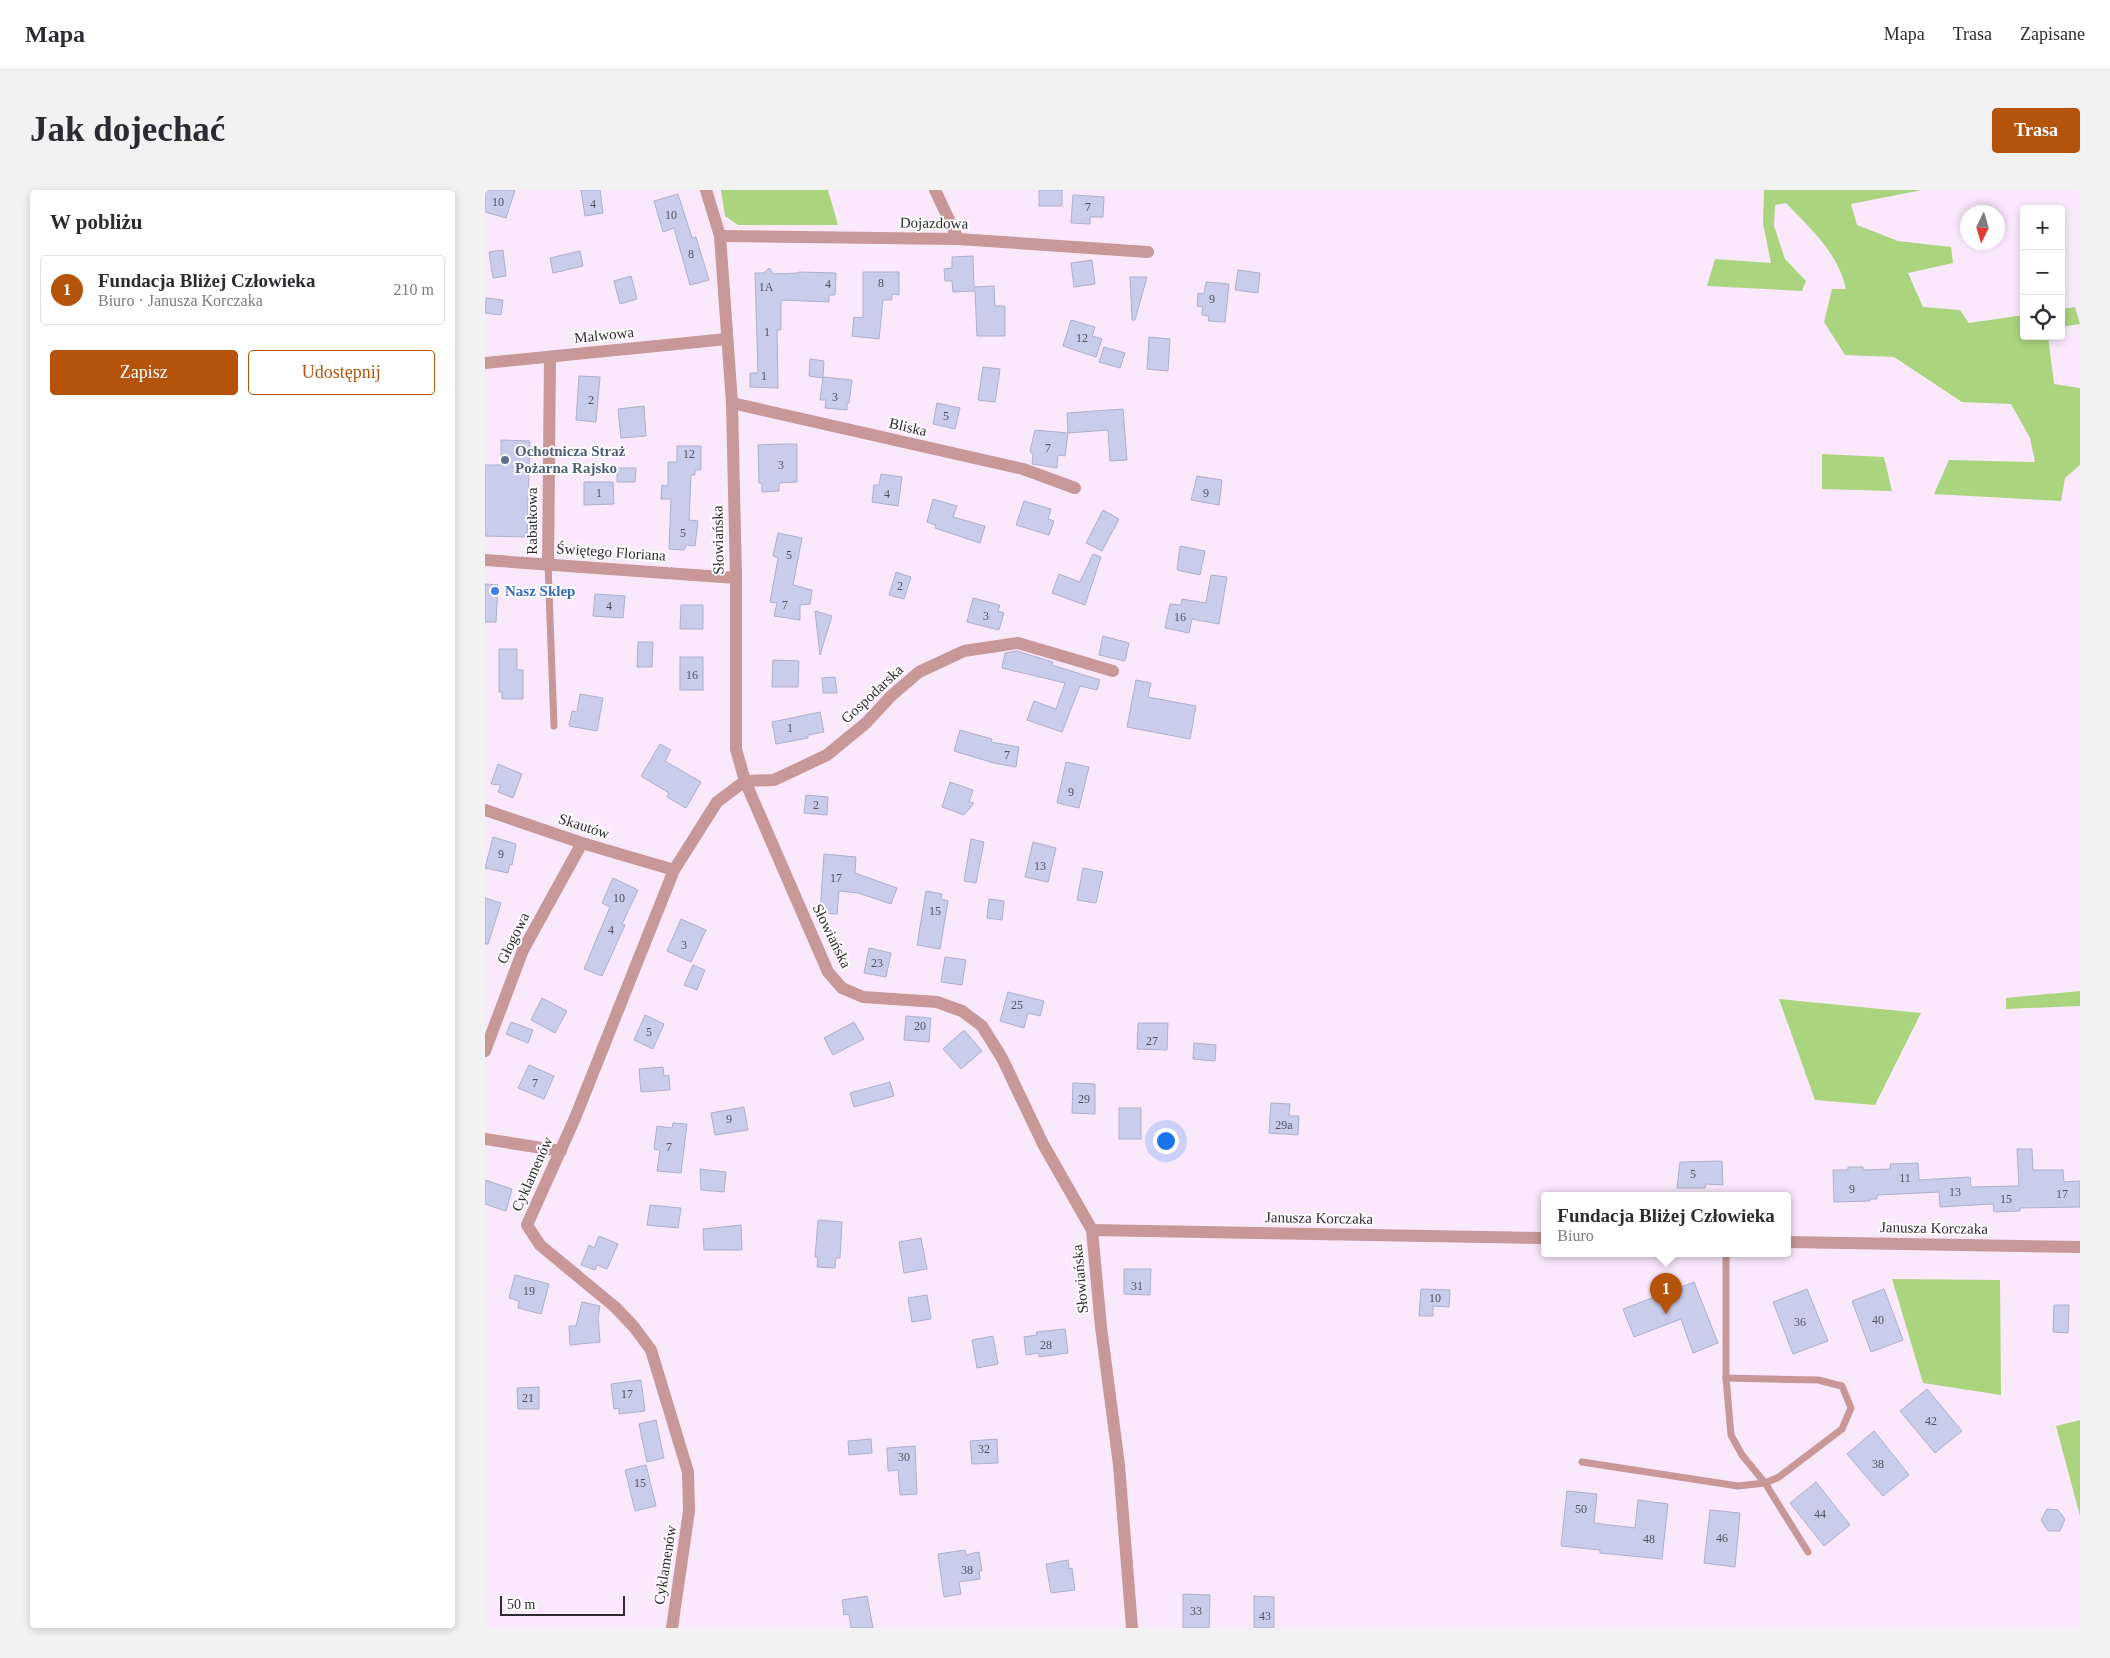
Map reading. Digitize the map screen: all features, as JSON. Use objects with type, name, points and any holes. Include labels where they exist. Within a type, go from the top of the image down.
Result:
[{"type":"street","name":"Słowiańska","points":[[706,190],[720,236],[732,403],[736,578],[736,749],[745,781],[828,972],[842,988],[863,997],[937,1002],[962,1011],[981,1026],[1002,1058],[1043,1144],[1092,1230],[1101,1328],[1119,1465],[1132,1628]]},
{"type":"street","points":[[935,190],[959,239]]},
{"type":"street","name":"Dojazdowa","points":[[720,236],[959,239],[1147,252]]},
{"type":"street","name":"Malwowa","points":[[485,363],[550,358],[727,338]]},
{"type":"street","name":"Rabatkowa","points":[[548,564],[550,358]]},
{"type":"street","name":"Bliska","points":[[732,403],[1023,469],[1075,488]]},
{"type":"street","name":"Świętego Floriana","points":[[485,560],[736,578]]},
{"type":"street","name":"Gospodarska","points":[[745,781],[774,780],[827,755],[866,723],[891,696],[919,672],[964,651],[1018,643],[1113,671]]},
{"type":"street","name":"Cyklamenów","points":[[672,1628],[689,1511],[688,1472],[651,1350],[634,1327],[615,1307],[540,1245],[527,1225],[561,1151],[674,870],[717,802],[745,781]]},
{"type":"street","name":"Skautów","points":[[485,810],[582,843],[674,870]]},
{"type":"street","name":"Głogowa","points":[[485,1051],[523,950],[582,843]]},
{"type":"street","points":[[485,1139],[561,1151]]},
{"type":"street","name":"Janusza Korczaka","points":[[1092,1230],[1541,1238]]},
{"type":"street","name":"Janusza Korczaka","points":[[1791,1242],[2080,1247]]},
{"type":"lane","points":[[548,564],[554,726]]},
{"type":"lane","points":[[1726,1257],[1726,1378],[1731,1435],[1742,1455],[1765,1483],[1808,1552]]},
{"type":"lane","points":[[1582,1462],[1739,1486],[1765,1483],[1779,1478],[1842,1429],[1851,1408],[1842,1386],[1818,1380],[1726,1378]]},
{"type":"green space","points":[[721,190],[828,190],[838,225],[738,225],[725,216]]},
{"type":"green space","points":[[1764,190],[1922,190],[1851,204],[1857,225],[1898,241],[1951,247],[1953,263],[1908,273],[1923,307],[1960,310],[1969,323],[2020,316],[2020,340],[2048,340],[2054,384],[2080,388],[2080,465],[2065,478],[2061,501],[1934,494],[1949,460],[2035,462],[2030,438],[2011,404],[1962,402],[1894,357],[1845,355],[1824,322],[1832,289],[1846,289],[1842,276],[1837,264],[1822,242],[1786,203],[1775,205],[1774,226],[1785,259],[1806,281],[1802,291],[1707,286],[1715,259],[1771,263],[1763,224]]},
{"type":"green space","points":[[2075,307],[2080,324],[2065,326],[2065,308]]},
{"type":"green space","points":[[1822,454],[1884,457],[1892,491],[1822,489]]},
{"type":"green space","points":[[2080,991],[2080,1006],[2006,1009],[2006,998]]},
{"type":"green space","points":[[1779,999],[1921,1013],[1875,1105],[1815,1100]]},
{"type":"green space","points":[[1892,1279],[2000,1280],[2001,1395],[1923,1383]]},
{"type":"green space","points":[[2080,1420],[2080,1516],[2056,1426]]},
{"type":"building","points":[[485,190],[515,190],[506,218],[485,212]]},
{"type":"building","points":[[581,190],[600,190],[603,213],[585,216]]},
{"type":"building","points":[[1039,190],[1062,190],[1062,206],[1039,206]]},
{"type":"building","points":[[678,194],[692,238],[696,237],[709,280],[690,285],[674,228],[663,232],[654,201]]},
{"type":"building","points":[[1073,195],[1104,197],[1103,217],[1090,217],[1090,224],[1071,223]]},
{"type":"building","points":[[503,250],[506,276],[493,278],[489,252]]},
{"type":"building","points":[[580,251],[583,266],[553,273],[550,258]]},
{"type":"building","points":[[973,256],[974,287],[994,286],[995,306],[1005,306],[1005,336],[977,336],[975,291],[953,292],[952,281],[945,281],[944,269],[952,268],[952,257]]},
{"type":"building","points":[[1092,260],[1095,284],[1074,287],[1071,263]]},
{"type":"building","points":[[769,268],[774,274],[799,272],[836,273],[835,295],[829,295],[829,302],[781,300],[781,330],[777,330],[778,388],[750,387],[750,373],[758,373],[755,273],[764,273]]},
{"type":"building","points":[[1238,270],[1260,273],[1258,293],[1235,290]]},
{"type":"building","points":[[863,272],[899,272],[899,295],[892,294],[892,300],[883,300],[879,339],[852,336],[854,317],[863,318]]},
{"type":"building","points":[[631,276],[637,299],[620,304],[614,281]]},
{"type":"building","points":[[1130,277],[1147,277],[1135,320],[1132,320]]},
{"type":"building","points":[[1206,282],[1229,284],[1225,322],[1208,321],[1209,316],[1202,315],[1203,307],[1197,306],[1198,293],[1204,294]]},
{"type":"building","points":[[486,298],[503,300],[501,315],[485,313]]},
{"type":"building","points":[[1071,320],[1095,327],[1092,336],[1102,339],[1096,357],[1063,346]]},
{"type":"building","points":[[1149,337],[1170,339],[1168,371],[1147,369]]},
{"type":"building","points":[[1104,347],[1125,353],[1120,368],[1099,362]]},
{"type":"building","points":[[810,359],[824,361],[823,377],[852,380],[847,410],[825,408],[826,400],[820,400],[823,378],[809,376]]},
{"type":"building","points":[[983,367],[1000,369],[995,402],[978,400]]},
{"type":"building","points":[[579,376],[600,377],[596,422],[576,420]]},
{"type":"building","points":[[937,403],[960,408],[955,429],[933,424]]},
{"type":"building","points":[[644,406],[646,436],[621,438],[618,409]]},
{"type":"building","points":[[1123,409],[1127,460],[1110,461],[1108,430],[1068,433],[1067,413]]},
{"type":"building","points":[[1035,430],[1068,433],[1065,456],[1058,455],[1057,468],[1032,464],[1033,455],[1030,451]]},
{"type":"building","points":[[501,440],[530,441],[527,537],[485,536],[485,465],[501,465]]},
{"type":"building","points":[[797,444],[797,482],[779,483],[779,491],[762,492],[762,483],[759,483],[758,445]]},
{"type":"building","points":[[677,446],[701,446],[701,470],[695,470],[695,475],[691,475],[689,520],[698,521],[695,546],[686,545],[684,550],[669,549],[671,499],[661,499],[662,485],[668,486],[668,462],[677,462]]},
{"type":"building","points":[[617,468],[636,468],[635,482],[617,482]]},
{"type":"building","points":[[881,474],[902,477],[898,506],[872,502],[874,485],[879,485]]},
{"type":"building","points":[[1197,476],[1222,480],[1219,505],[1191,500]]},
{"type":"building","points":[[584,482],[613,482],[614,504],[584,505]]},
{"type":"building","points":[[933,499],[957,506],[953,517],[985,526],[980,543],[935,528],[936,525],[927,522]]},
{"type":"building","points":[[1024,501],[1051,509],[1048,519],[1054,521],[1049,535],[1016,525]]},
{"type":"building","points":[[1103,510],[1119,519],[1102,551],[1086,543]]},
{"type":"building","points":[[778,533],[802,538],[793,585],[812,590],[810,604],[800,605],[800,620],[774,616],[777,603],[770,602],[778,558],[773,556]]},
{"type":"building","points":[[1180,546],[1205,551],[1200,575],[1177,570]]},
{"type":"building","points":[[1093,554],[1101,557],[1085,605],[1052,593],[1059,574],[1080,582]]},
{"type":"building","points":[[896,572],[911,577],[904,599],[889,595]]},
{"type":"building","points":[[1211,575],[1227,577],[1219,624],[1192,619],[1189,633],[1165,628],[1170,604],[1181,605],[1182,599],[1206,603]]},
{"type":"building","points":[[485,584],[498,585],[496,622],[485,622]]},
{"type":"building","points":[[595,594],[625,596],[623,618],[593,616]]},
{"type":"building","points":[[973,598],[1000,605],[998,611],[1004,613],[999,630],[967,622]]},
{"type":"building","points":[[681,605],[703,605],[703,629],[680,629]]},
{"type":"building","points":[[815,611],[832,616],[820,655]]},
{"type":"building","points":[[1103,636],[1129,643],[1125,661],[1099,655]]},
{"type":"building","points":[[638,642],[653,642],[652,667],[637,667]]},
{"type":"building","points":[[499,649],[517,649],[517,670],[523,670],[523,699],[502,699],[502,692],[499,692]]},
{"type":"building","points":[[1017,651],[1053,662],[1052,665],[1100,680],[1097,690],[1080,686],[1062,732],[1027,720],[1034,701],[1056,709],[1065,683],[1002,668],[1005,653]]},
{"type":"building","points":[[680,657],[703,657],[703,690],[680,690]]},
{"type":"building","points":[[773,660],[799,661],[798,687],[772,687]]},
{"type":"building","points":[[835,677],[837,693],[823,693],[822,678]]},
{"type":"building","points":[[1136,680],[1151,683],[1148,697],[1196,706],[1190,739],[1127,727]]},
{"type":"building","points":[[580,694],[603,698],[597,731],[569,726],[572,711],[577,712]]},
{"type":"building","points":[[820,712],[824,732],[808,735],[808,738],[776,744],[772,722]]},
{"type":"building","points":[[960,730],[992,739],[991,742],[1019,747],[1016,767],[994,763],[954,751]]},
{"type":"building","points":[[660,744],[671,750],[665,761],[701,782],[686,808],[667,797],[669,793],[641,776]]},
{"type":"building","points":[[1066,762],[1089,767],[1079,808],[1057,803]]},
{"type":"building","points":[[498,764],[522,774],[513,798],[498,792],[501,785],[491,784]]},
{"type":"building","points":[[950,782],[973,790],[969,802],[974,803],[964,815],[942,807]]},
{"type":"building","points":[[806,795],[828,797],[827,815],[804,813]]},
{"type":"building","points":[[493,837],[516,844],[512,865],[510,864],[508,873],[485,868]]},
{"type":"building","points":[[971,839],[984,842],[976,883],[964,881]]},
{"type":"building","points":[[1033,842],[1056,848],[1048,882],[1025,877]]},
{"type":"building","points":[[824,854],[856,857],[855,873],[897,888],[891,904],[858,893],[839,891],[837,914],[820,913]]},
{"type":"building","points":[[1083,868],[1103,872],[1096,903],[1077,900]]},
{"type":"building","points":[[613,878],[638,890],[622,924],[625,925],[602,976],[584,969],[610,907],[602,903]]},
{"type":"building","points":[[926,891],[942,894],[941,899],[948,901],[940,949],[917,945]]},
{"type":"building","points":[[485,898],[501,903],[488,944],[485,944]]},
{"type":"building","points":[[989,899],[1004,901],[1002,920],[987,918]]},
{"type":"building","points":[[681,919],[706,930],[691,962],[667,951]]},
{"type":"building","points":[[869,948],[891,953],[886,977],[864,973]]},
{"type":"building","points":[[945,957],[966,960],[962,985],[941,982]]},
{"type":"building","points":[[693,965],[705,970],[697,990],[684,985]]},
{"type":"building","points":[[1008,992],[1044,1001],[1040,1016],[1028,1013],[1024,1028],[1000,1021]]},
{"type":"building","points":[[542,998],[567,1011],[555,1033],[531,1020]]},
{"type":"building","points":[[645,1015],[664,1024],[653,1049],[634,1040]]},
{"type":"building","points":[[906,1016],[931,1018],[929,1042],[904,1040]]},
{"type":"building","points":[[511,1022],[533,1030],[528,1043],[506,1034]]},
{"type":"building","points":[[854,1022],[864,1039],[833,1055],[824,1038]]},
{"type":"building","points":[[1138,1023],[1168,1023],[1167,1050],[1137,1049]]},
{"type":"building","points":[[964,1030],[982,1051],[961,1069],[943,1049]]},
{"type":"building","points":[[1194,1043],[1216,1045],[1215,1061],[1193,1059]]},
{"type":"building","points":[[529,1065],[554,1076],[544,1099],[518,1088]]},
{"type":"building","points":[[663,1067],[664,1076],[669,1075],[670,1090],[641,1092],[639,1069]]},
{"type":"building","points":[[890,1082],[894,1096],[854,1107],[850,1093]]},
{"type":"building","points":[[1073,1083],[1095,1084],[1095,1114],[1072,1113]]},
{"type":"building","points":[[1271,1103],[1290,1104],[1289,1116],[1299,1116],[1298,1135],[1269,1133]]},
{"type":"building","points":[[744,1107],[748,1130],[715,1135],[711,1113]]},
{"type":"building","points":[[1119,1108],[1141,1108],[1141,1139],[1119,1139]]},
{"type":"building","points":[[673,1123],[687,1124],[681,1173],[657,1171],[660,1150],[654,1149],[657,1126],[672,1128]]},
{"type":"building","points":[[2017,1149],[2032,1149],[2033,1170],[2063,1170],[2064,1182],[2080,1181],[2080,1207],[2020,1208],[2020,1211],[1994,1212],[1993,1204],[1940,1207],[1939,1192],[1877,1195],[1877,1199],[1870,1199],[1870,1201],[1834,1202],[1833,1170],[1848,1170],[1848,1167],[1863,1167],[1863,1170],[1891,1169],[1890,1164],[1918,1163],[1919,1180],[1970,1177],[1971,1187],[2019,1186]]},
{"type":"building","points":[[1722,1161],[1723,1185],[1706,1184],[1705,1188],[1677,1188],[1680,1162]]},
{"type":"building","points":[[700,1169],[726,1172],[724,1192],[701,1190]]},
{"type":"building","points":[[485,1180],[512,1189],[506,1211],[485,1204]]},
{"type":"building","points":[[650,1205],[681,1208],[678,1228],[647,1225]]},
{"type":"building","points":[[818,1220],[842,1222],[840,1258],[836,1258],[835,1268],[817,1267],[818,1257],[815,1257]]},
{"type":"building","points":[[741,1225],[742,1250],[704,1250],[703,1229]]},
{"type":"building","points":[[599,1236],[618,1244],[607,1269],[597,1265],[595,1270],[581,1265],[589,1245],[594,1248]]},
{"type":"building","points":[[921,1238],[927,1269],[904,1273],[899,1242]]},
{"type":"building","points":[[1124,1269],[1151,1269],[1150,1295],[1124,1294]]},
{"type":"building","points":[[515,1275],[549,1284],[541,1314],[518,1308],[519,1301],[509,1298]]},
{"type":"building","points":[[1694,1282],[1718,1343],[1693,1353],[1681,1319],[1634,1337],[1623,1309]]},
{"type":"building","points":[[1421,1289],[1450,1290],[1449,1307],[1433,1306],[1433,1316],[1419,1316]]},
{"type":"building","points":[[1807,1289],[1828,1341],[1793,1354],[1773,1302]]},
{"type":"building","points":[[1884,1289],[1903,1340],[1871,1352],[1852,1301]]},
{"type":"building","points":[[927,1295],[931,1319],[912,1322],[908,1298]]},
{"type":"building","points":[[582,1302],[600,1306],[598,1317],[600,1342],[570,1345],[569,1326],[576,1326]]},
{"type":"building","points":[[2054,1305],[2069,1305],[2068,1333],[2053,1332]]},
{"type":"building","points":[[1065,1329],[1068,1353],[1039,1357],[1038,1353],[1026,1355],[1024,1337],[1037,1335],[1036,1332]]},
{"type":"building","points":[[993,1336],[998,1364],[977,1368],[972,1340]]},
{"type":"building","points":[[641,1380],[645,1411],[619,1414],[619,1408],[614,1409],[611,1384]]},
{"type":"building","points":[[539,1387],[539,1409],[518,1409],[517,1388]]},
{"type":"building","points":[[1927,1389],[1962,1431],[1935,1453],[1900,1411]]},
{"type":"building","points":[[656,1420],[664,1458],[647,1462],[639,1424]]},
{"type":"building","points":[[1874,1431],[1909,1475],[1883,1496],[1847,1454]]},
{"type":"building","points":[[871,1439],[872,1453],[849,1455],[848,1441]]},
{"type":"building","points":[[997,1439],[998,1463],[972,1464],[970,1441]]},
{"type":"building","points":[[915,1446],[917,1494],[900,1495],[898,1470],[888,1471],[887,1448]]},
{"type":"building","points":[[646,1465],[656,1506],[635,1511],[625,1470]]},
{"type":"building","points":[[1816,1482],[1850,1525],[1824,1546],[1790,1503]]},
{"type":"building","points":[[1567,1491],[1597,1494],[1594,1523],[1635,1528],[1638,1500],[1668,1504],[1662,1559],[1600,1553],[1600,1550],[1561,1546]]},
{"type":"building","points":[[2047,1509],[2058,1510],[2065,1519],[2060,1531],[2048,1531],[2041,1520]]},
{"type":"building","points":[[1710,1510],[1740,1513],[1735,1567],[1704,1563]]},
{"type":"building","points":[[965,1550],[966,1555],[979,1552],[982,1571],[979,1571],[980,1579],[959,1582],[961,1594],[944,1597],[938,1554]]},
{"type":"building","points":[[1068,1560],[1069,1569],[1072,1568],[1075,1590],[1051,1593],[1046,1564]]},
{"type":"building","points":[[1183,1594],[1210,1595],[1209,1628],[1183,1628]]},
{"type":"building","points":[[867,1596],[873,1628],[851,1628],[849,1614],[844,1615],[842,1600]]},
{"type":"building","points":[[1254,1596],[1274,1597],[1274,1628],[1254,1628]]},
{"type":"place","name":"Ochotnicza Straż Pożarna Rajsko","points":[[505,460]]},
{"type":"place","name":"Nasz Sklep","points":[[495,591]]},
{"type":"place","name":"Fundacja Bliżej Człowieka","points":[[1666,1314]]}]
